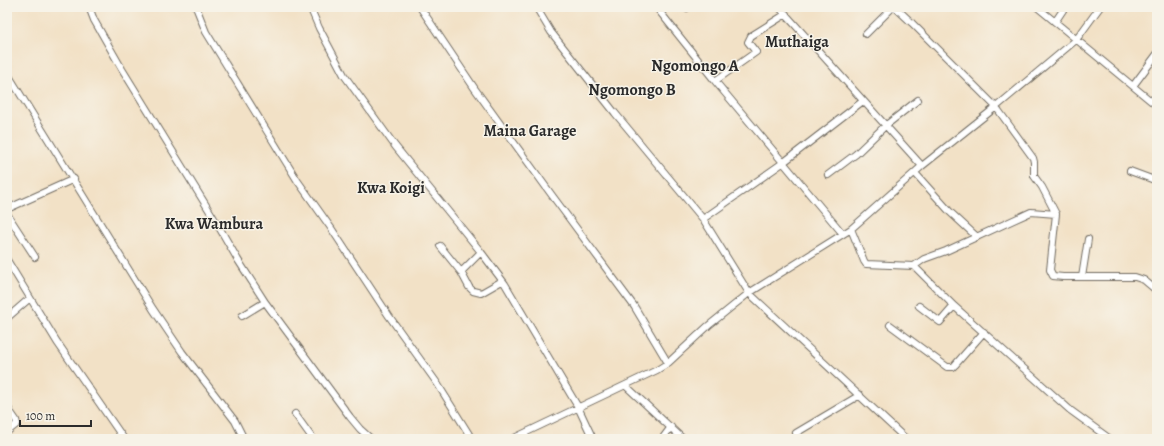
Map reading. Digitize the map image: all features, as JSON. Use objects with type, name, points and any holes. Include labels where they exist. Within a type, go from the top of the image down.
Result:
[{"type":"street","points":[[90,7],[94,20],[122,69],[238,260],[266,302],[350,417],[371,439]]},
{"type":"street","points":[[196,7],[206,32],[297,180],[331,228],[389,316],[437,383],[472,439]]},
{"type":"street","points":[[310,7],[319,28],[344,75],[395,146],[481,252],[502,281],[578,407],[593,439]]},
{"type":"street","points":[[420,7],[480,95],[634,306],[668,363]]},
{"type":"street","points":[[536,7],[551,32],[702,219],[749,293],[906,439]]},
{"type":"street","points":[[656,7],[715,81],[843,234]]},
{"type":"street","points":[[779,7],[922,166]]},
{"type":"street","points":[[866,34],[894,7],[996,107],[1033,158],[1034,176],[1056,214],[1051,273],[1053,276],[1135,277],[1144,280],[1157,291]]},
{"type":"street","points":[[1037,7],[1157,106]]},
{"type":"street","points":[[1055,22],[1065,7]]},
{"type":"street","points":[[512,439],[657,370],[668,363],[708,326],[749,293],[851,229],[922,166],[1076,40],[1100,7]]},
{"type":"street","points":[[715,81],[756,52],[748,42],[751,36],[786,14]]},
{"type":"street","points":[[1133,86],[1157,54]]},
{"type":"street","points":[[7,69],[153,309],[182,352],[235,421],[244,439]]},
{"type":"street","points":[[828,175],[856,154],[885,126],[918,100]]},
{"type":"street","points":[[702,219],[784,162],[863,101]]},
{"type":"street","points":[[1130,171],[1157,181]]},
{"type":"street","points":[[915,173],[950,212],[977,237]]},
{"type":"street","points":[[7,209],[74,179]]},
{"type":"street","points":[[851,229],[866,264],[914,266],[924,259],[1031,212],[1056,214]]},
{"type":"street","points":[[7,214],[35,257]]},
{"type":"street","points":[[1082,277],[1088,239]]},
{"type":"street","points":[[440,246],[462,272],[469,287],[473,291],[481,293],[502,281]]},
{"type":"street","points":[[462,272],[481,252]]},
{"type":"street","points":[[7,260],[57,342],[124,439]]},
{"type":"street","points":[[914,266],[954,306],[1070,410],[1110,439]]},
{"type":"street","points":[[7,318],[30,298]]},
{"type":"street","points":[[242,316],[266,302]]},
{"type":"street","points":[[919,306],[940,322],[954,306]]},
{"type":"street","points":[[890,325],[950,368],[955,365],[984,332]]},
{"type":"street","points":[[626,386],[683,439]]},
{"type":"street","points":[[796,433],[860,395]]},
{"type":"street","points":[[7,407],[17,424],[7,432]]},
{"type":"street","points":[[295,414],[313,439]]},
{"type":"street","points":[[662,439],[670,427]]},
{"type":"district","name":"Muthaiga","points":[[797,41]]},
{"type":"district","name":"Ngomongo A","points":[[695,65]]},
{"type":"district","name":"Ngomongo B","points":[[632,89]]},
{"type":"district","name":"Maina Garage","points":[[530,130]]},
{"type":"district","name":"Kwa Koigi","points":[[391,187]]},
{"type":"district","name":"Kwa Wambura","points":[[214,223]]}]
